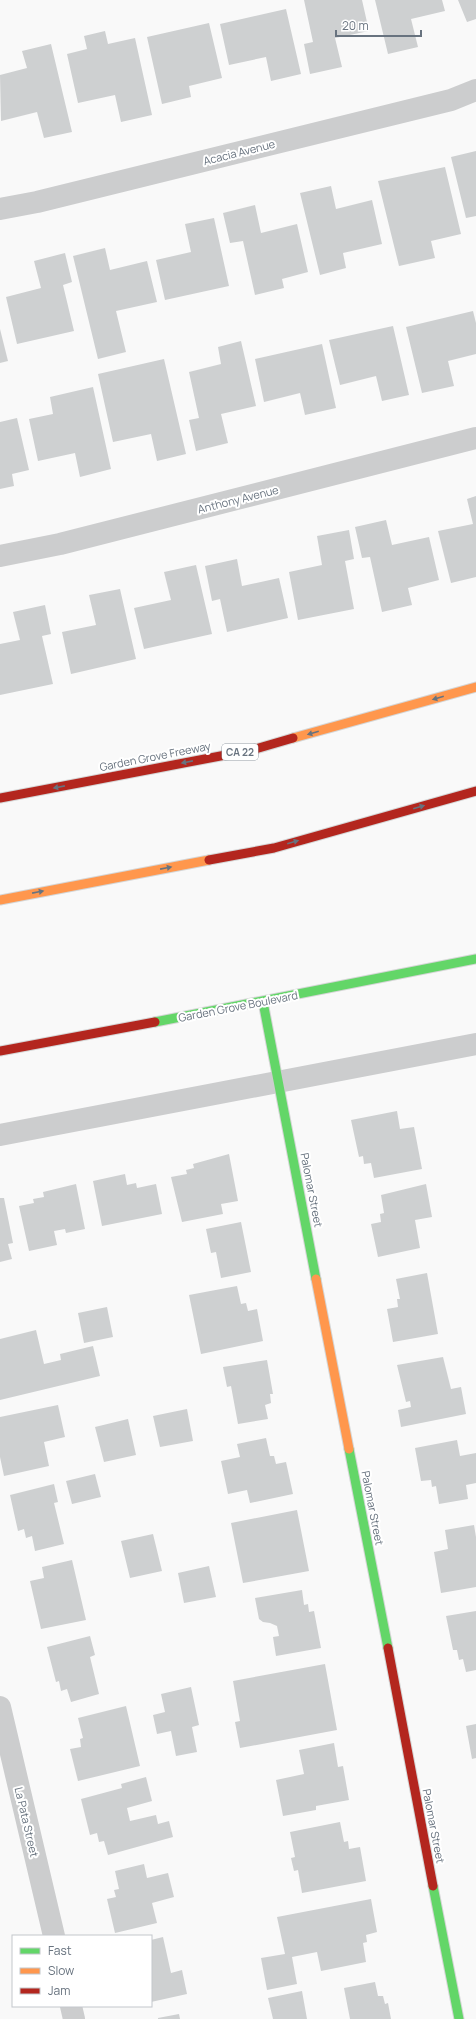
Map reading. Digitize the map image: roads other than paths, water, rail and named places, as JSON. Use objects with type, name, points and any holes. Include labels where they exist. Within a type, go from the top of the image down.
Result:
[{"type":"main road","name":"Garden Grove Freeway","points":[[0,798],[252,750],[476,687]]},
{"type":"main road","points":[[0,900],[274,848],[476,791]]},
{"type":"main road","name":"Garden Grove Boulevard","points":[[0,1050],[263,1002],[476,959]]},
{"type":"main road","name":"Palomar Street","points":[[263,1002],[459,2019]]},
{"type":"street","name":"Acacia Avenue","points":[[0,209],[37,202],[451,100],[476,90]]},
{"type":"street","name":"Anthony Avenue","points":[[0,556],[60,544],[476,438]]},
{"type":"street","points":[[0,1135],[476,1044]]},
{"type":"street","name":"La Pata Street","points":[[0,1707],[54,1935]]},
{"type":"street","points":[[71,2007],[74,2019]]}]
